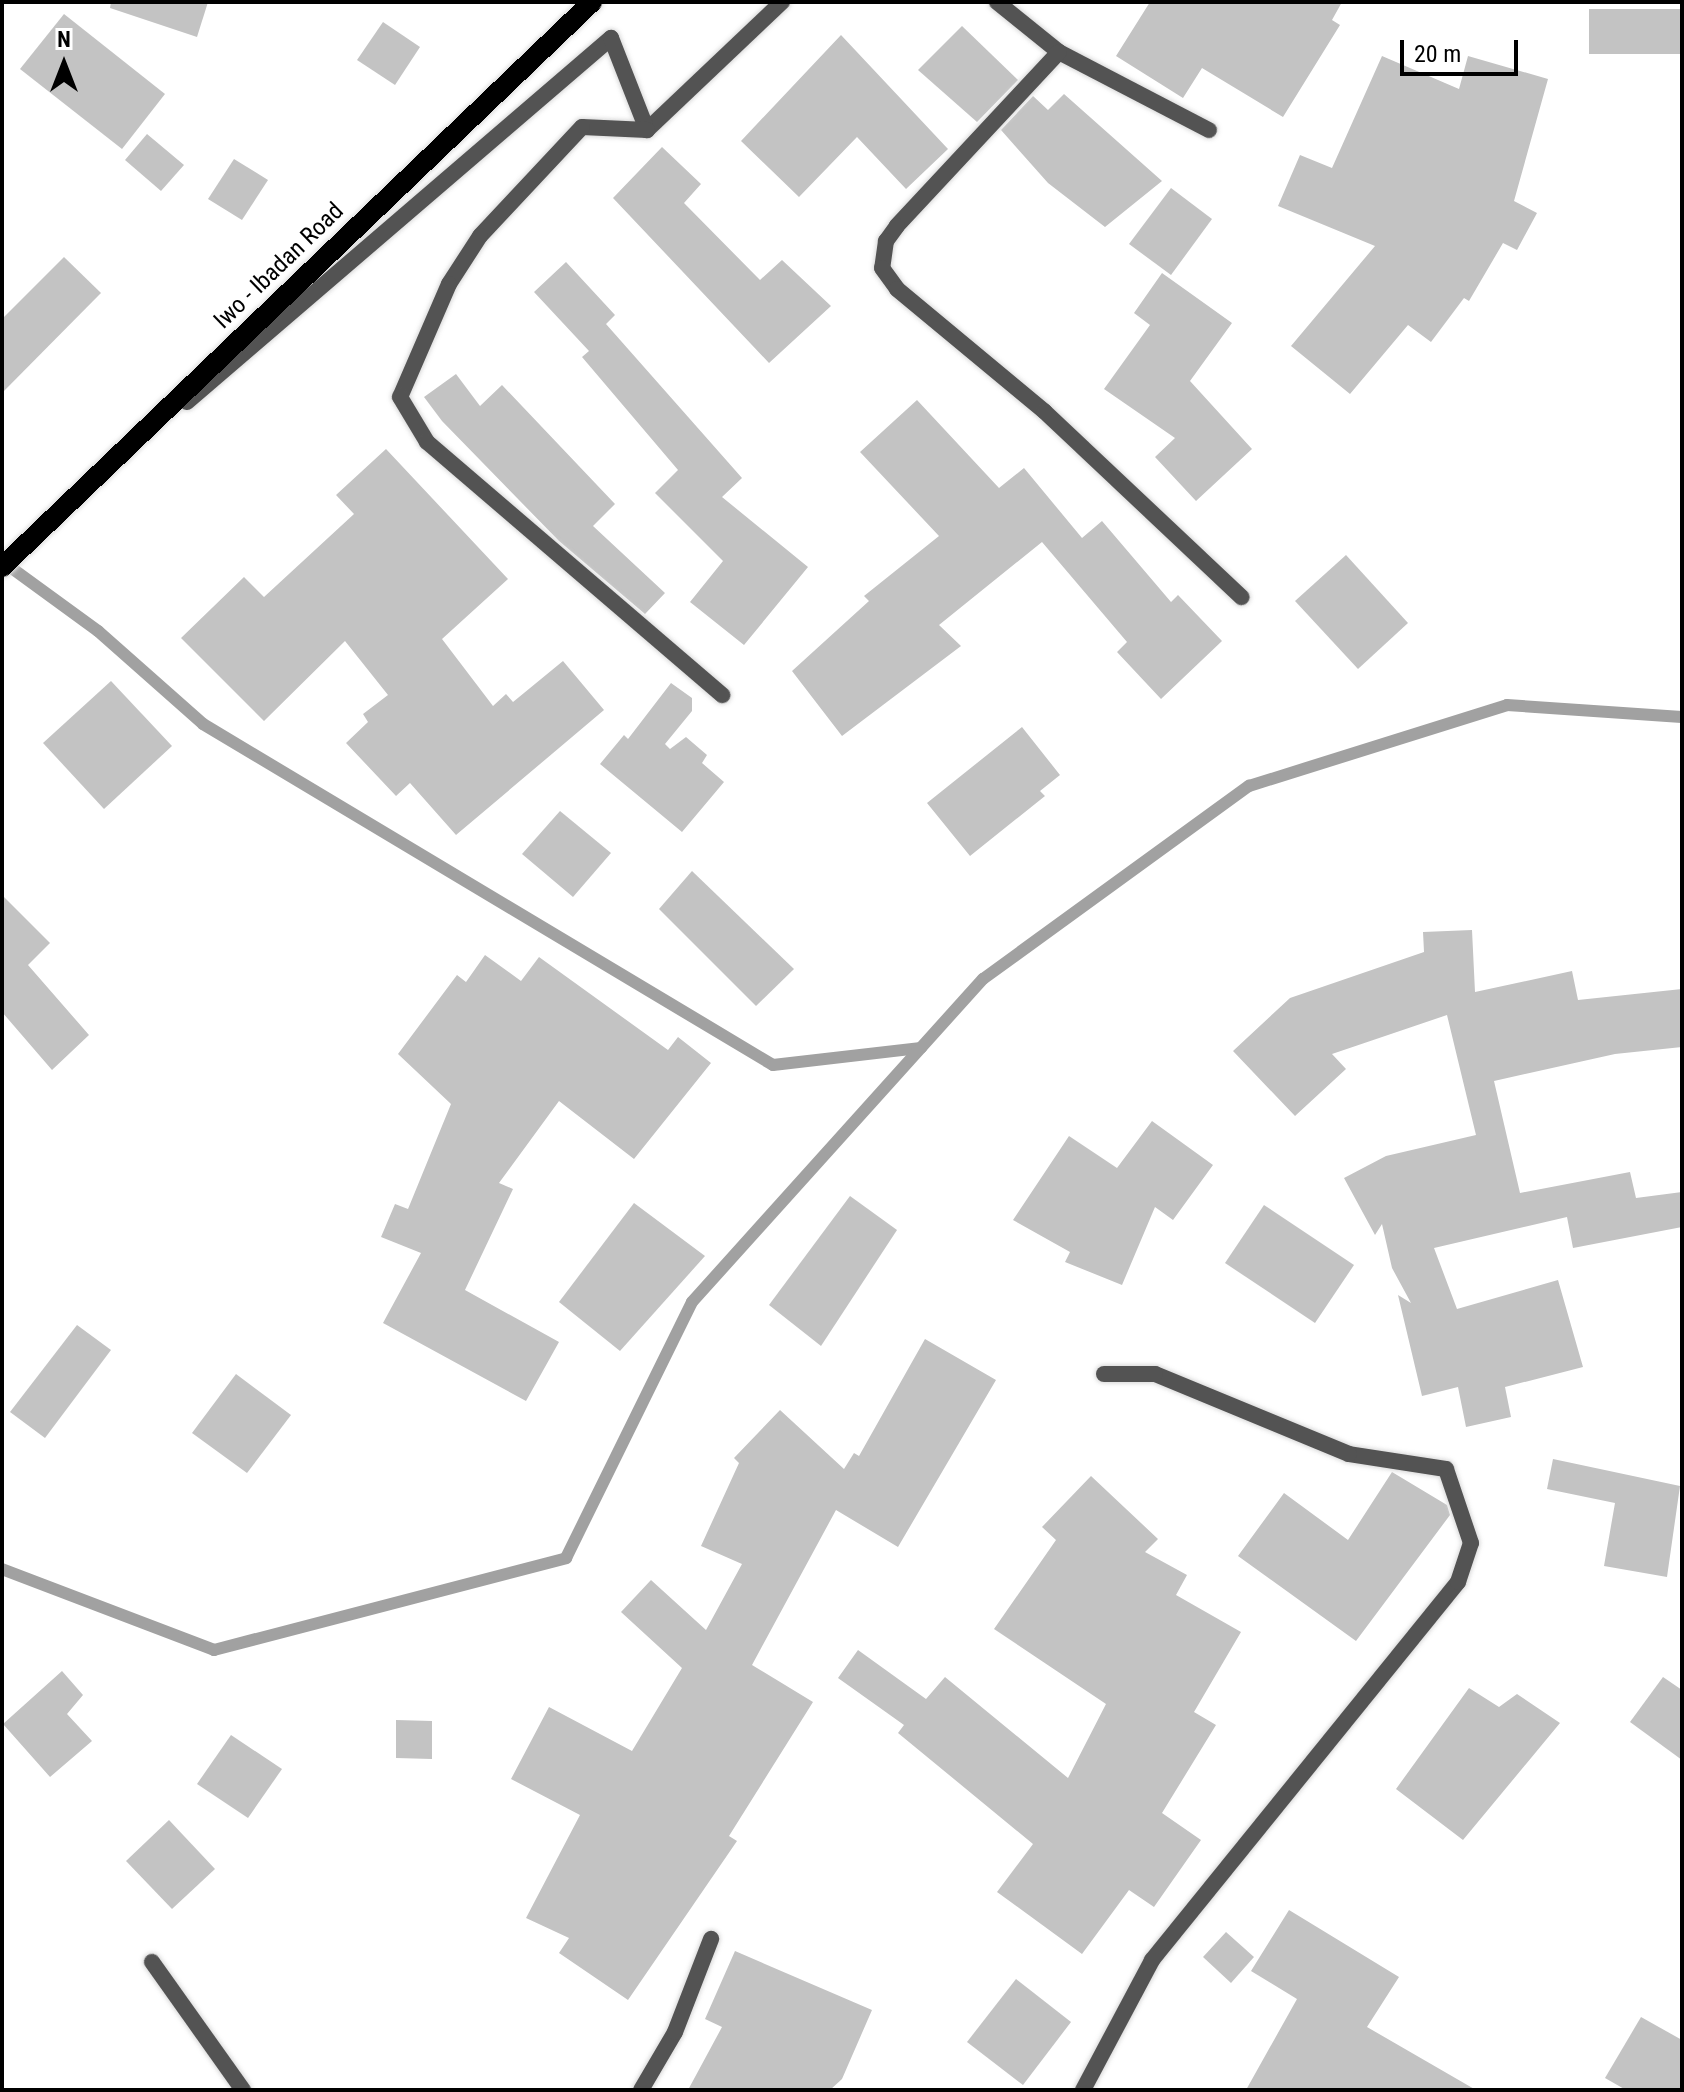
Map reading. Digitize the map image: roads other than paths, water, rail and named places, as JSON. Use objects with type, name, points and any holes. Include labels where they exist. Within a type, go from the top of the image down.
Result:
[{"type":"main road","name":"Iwo - Ibadan Road","points":[[2,567],[592,2]]},
{"type":"street","points":[[722,695],[427,442],[400,397],[449,284],[480,236],[582,127],[647,130],[782,2]]},
{"type":"street","points":[[997,2],[1059,52],[1209,130]]},
{"type":"street","points":[[64,508],[611,38],[647,130]]},
{"type":"street","points":[[1059,52],[897,226],[886,241],[882,268],[897,289],[1045,412],[1241,597]]},
{"type":"street","points":[[1087,2088],[1152,1960],[1458,1582],[1471,1543],[1446,1469],[1349,1454],[1155,1374],[1104,1374]]},
{"type":"street","points":[[641,2090],[675,2032],[711,1939]]},
{"type":"street","points":[[152,1962],[243,2090]]},
{"type":"waterway","points":[[2,561],[98,631],[203,724],[773,1065],[921,1048]]},
{"type":"waterway","points":[[2,1569],[214,1650],[566,1558],[692,1302],[983,979],[1249,786],[1507,705],[1682,717]]}]
